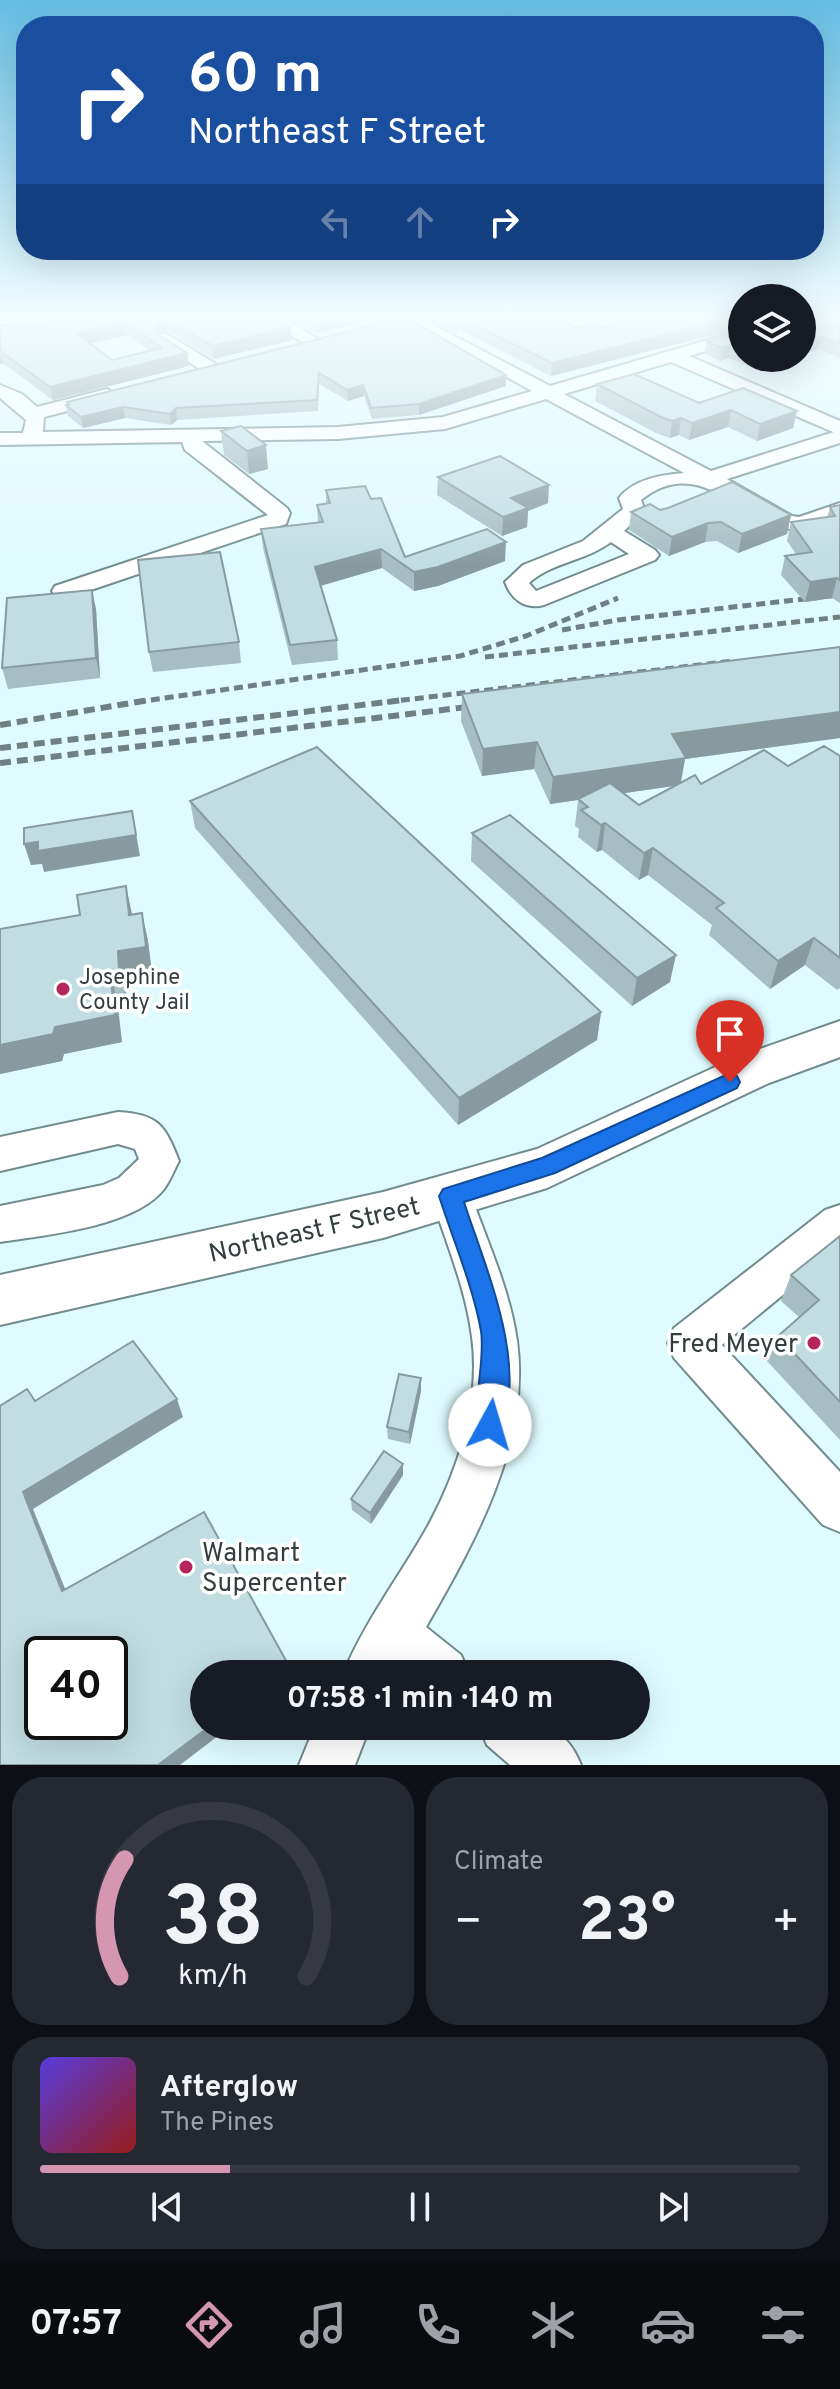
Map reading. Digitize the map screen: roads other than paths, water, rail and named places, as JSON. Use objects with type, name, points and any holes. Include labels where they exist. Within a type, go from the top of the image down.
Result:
[{"type":"main road","name":"Northeast F Street","points":[[0,1300],[383,1215],[547,1167],[753,1070],[840,1039]]},
{"type":"street","points":[[18,400],[36,420],[31,438]]},
{"type":"street","points":[[33,414],[85,400]]},
{"type":"street","points":[[0,439],[338,433],[445,423],[521,400]]},
{"type":"street","points":[[565,400],[785,521],[801,524],[840,510]]},
{"type":"street","points":[[776,400],[840,428]]},
{"type":"street","points":[[64,591],[278,519],[279,513],[192,446],[191,436]]},
{"type":"street","points":[[610,532],[647,555],[535,600],[521,592],[517,582],[525,572],[583,551],[610,532],[642,513],[630,498],[641,487],[657,482],[709,478],[840,437]]},
{"type":"street","points":[[657,482],[688,499]]},
{"type":"street","points":[[583,551],[612,569]]},
{"type":"street","points":[[0,1154],[118,1128],[137,1129],[151,1139],[159,1161],[146,1184],[126,1197],[0,1224]]},
{"type":"street","points":[[401,1660],[380,1653],[458,1525],[481,1468],[490,1425],[496,1368],[494,1331],[451,1196]]},
{"type":"street","points":[[840,1223],[690,1343],[840,1508]]},
{"type":"street","points":[[327,1765],[337,1740]]},
{"type":"street","points":[[523,1740],[553,1765]]},
{"type":"railway","points":[[562,630],[618,620],[840,595]]},
{"type":"railway","points":[[138,702],[460,656],[526,636],[618,598]]},
{"type":"railway","points":[[485,657],[840,617]]},
{"type":"railway","points":[[387,702],[733,661]]},
{"type":"railway","points":[[138,702],[149,700]]},
{"type":"railway","points":[[0,748],[404,700]]},
{"type":"railway","points":[[0,725],[138,702]]},
{"type":"railway","points":[[0,763],[484,705]]},
{"type":"place","name":"Josephine County Jail","points":[[63,989]]},
{"type":"place","name":"Fred Meyer","points":[[814,1343]]},
{"type":"place","name":"Walmart Supercenter","points":[[186,1567]]}]
